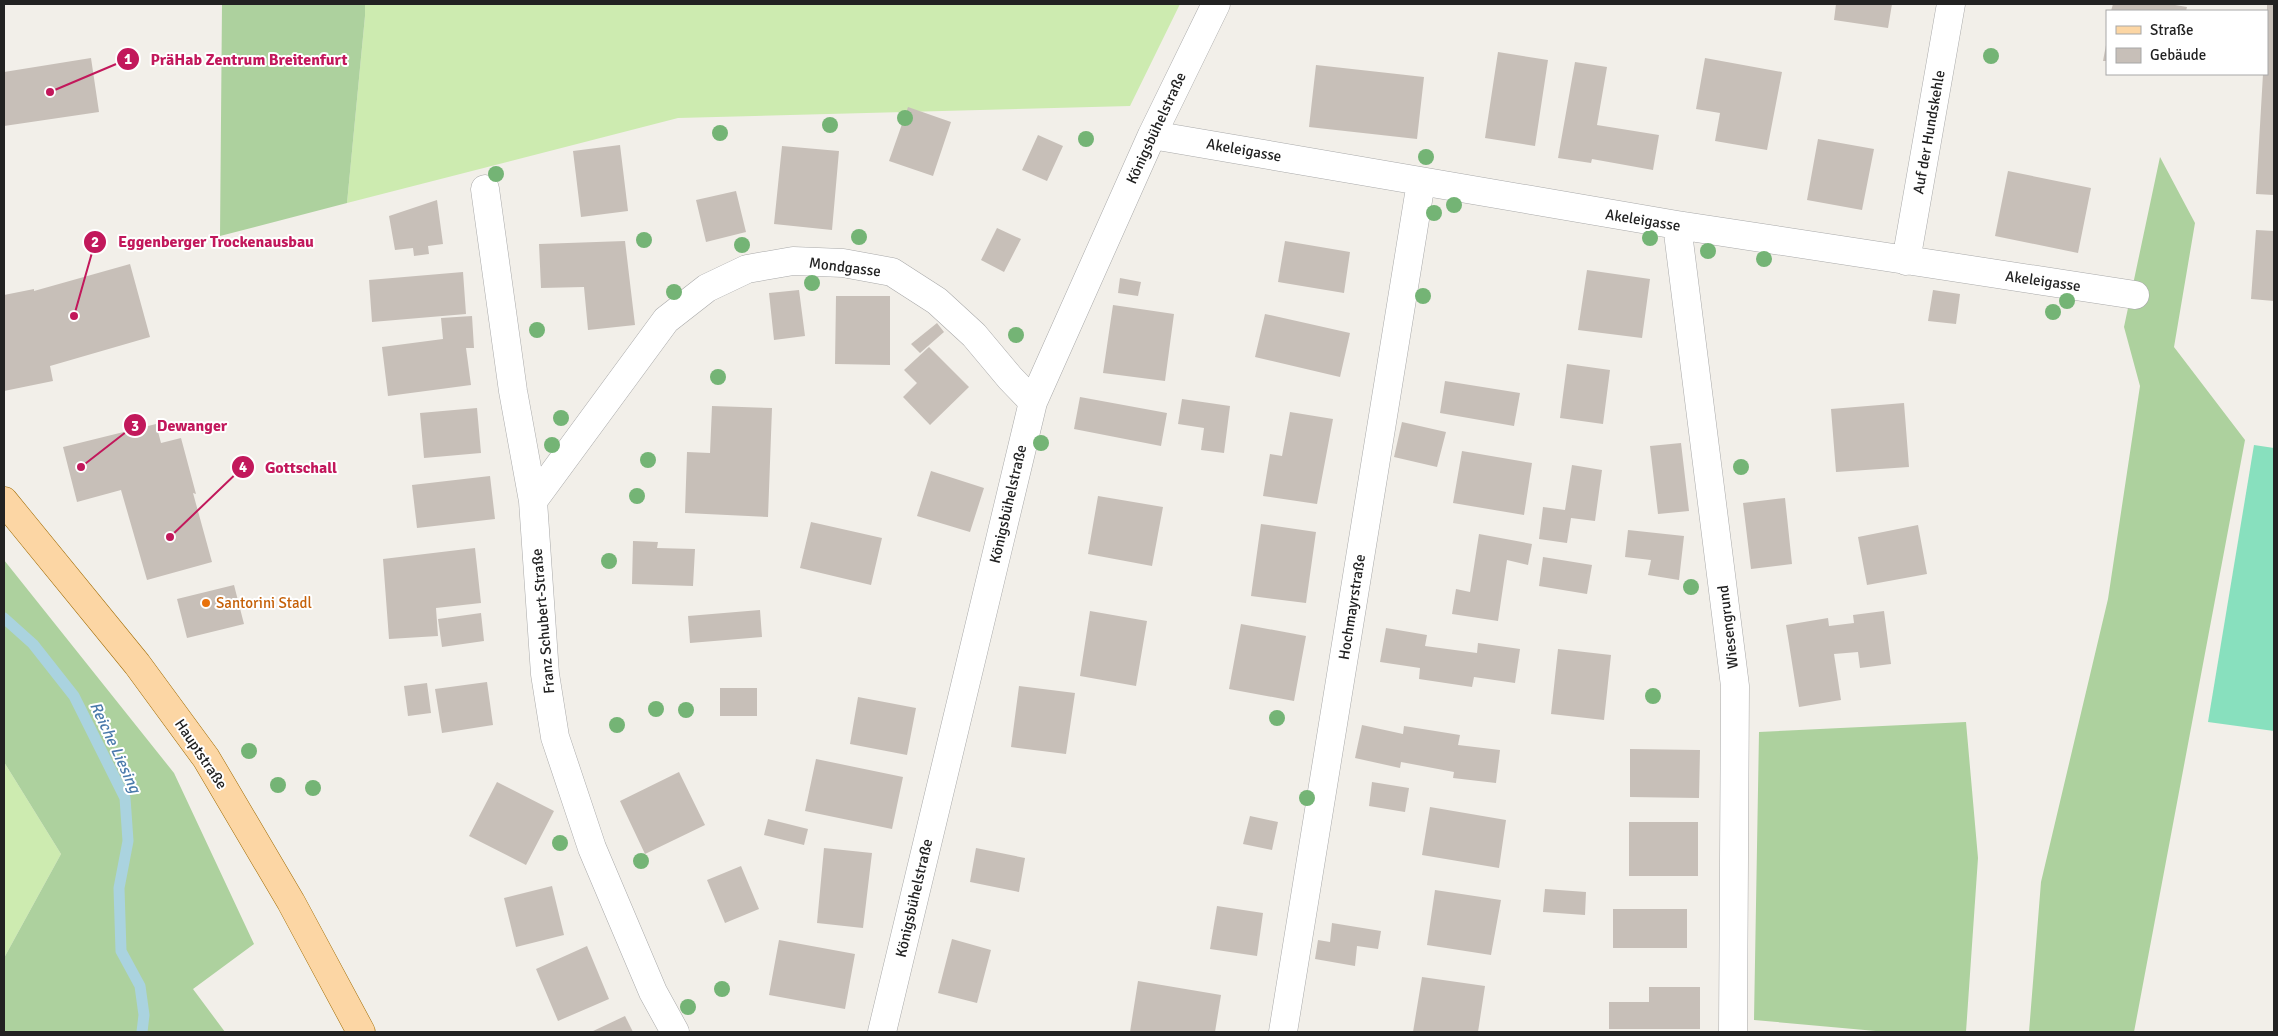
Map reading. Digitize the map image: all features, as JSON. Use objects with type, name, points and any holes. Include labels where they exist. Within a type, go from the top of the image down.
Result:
[{"type":"main road","name":"Hauptstraße","points":[[4,501],[137,664],[206,758],[291,902],[361,1032]]},
{"type":"street","name":"Königsbühelstraße","points":[[882,1032],[1033,402],[1152,135],[1216,4]]},
{"type":"street","name":"Auf der Hundskehle","points":[[1906,261],[1951,4]]},
{"type":"street","name":"Akeleigasse","points":[[1152,135],[1677,225],[2135,295]]},
{"type":"street","name":"Hochmayrstraße","points":[[1283,1032],[1421,182]]},
{"type":"street","name":"Franz Schubert-Straße","points":[[485,189],[513,391],[533,502],[545,674],[555,737],[592,848],[654,992],[675,1032]]},
{"type":"street","name":"Wiesengrund","points":[[1677,225],[1735,686],[1733,1032]]},
{"type":"street","name":"Mondgasse","points":[[533,502],[666,320],[707,288],[748,269],[793,261],[842,263],[892,272],[937,301],[974,335],[1033,402]]},
{"type":"green space","points":[[222,4],[365,4],[347,203],[220,236]]},
{"type":"green space","points":[[365,4],[1180,4],[1130,106],[678,118],[347,203]]},
{"type":"green space","points":[[2160,157],[2195,223],[2174,347],[2245,440],[2134,1032],[2029,1032],[2041,882],[2108,599],[2140,386],[2124,327]]},
{"type":"green space","points":[[2254,445],[2274,448],[2274,731],[2208,722]]},
{"type":"green space","points":[[4,560],[174,773],[254,944],[193,989],[225,1032],[4,1032],[4,958],[61,854],[4,762]]},
{"type":"green space","points":[[1966,722],[1978,858],[1966,1032],[1887,1032],[1754,1020],[1759,732]]},
{"type":"green space","points":[[4,762],[61,854],[4,958]]},
{"type":"building","points":[[1836,4],[1892,4],[1888,28],[1834,20]]},
{"type":"building","points":[[2113,4],[2169,4],[2187,7],[2186,10],[2111,10]]},
{"type":"building","points":[[2267,4],[2274,4],[2274,195],[2256,194],[2263,75],[2268,75]]},
{"type":"building","points":[[2106,45],[2106,61],[2103,61]]},
{"type":"building","points":[[1498,52],[1548,60],[1535,146],[1485,138]]},
{"type":"building","points":[[91,58],[99,112],[4,126],[4,72]]},
{"type":"building","points":[[1705,58],[1782,72],[1767,150],[1715,141],[1720,113],[1696,109]]},
{"type":"building","points":[[1575,62],[1607,67],[1597,125],[1659,135],[1653,170],[1592,159],[1591,163],[1558,158]]},
{"type":"building","points":[[1316,65],[1424,77],[1417,139],[1309,127]]},
{"type":"building","points":[[908,107],[951,122],[933,176],[889,161]]},
{"type":"building","points":[[1038,135],[1063,146],[1047,181],[1022,170]]},
{"type":"building","points":[[1818,139],[1874,149],[1862,210],[1807,200]]},
{"type":"building","points":[[620,145],[628,211],[581,217],[573,151]]},
{"type":"building","points":[[782,146],[839,151],[832,230],[774,224]]},
{"type":"building","points":[[2008,171],[2091,188],[2078,253],[1995,236]]},
{"type":"building","points":[[736,191],[746,232],[706,242],[696,200]]},
{"type":"building","points":[[437,200],[443,244],[428,246],[429,254],[414,256],[413,248],[395,250],[389,216]]},
{"type":"building","points":[[997,228],[1021,239],[1004,272],[981,260]]},
{"type":"building","points":[[2256,230],[2274,231],[2274,301],[2251,299]]},
{"type":"building","points":[[625,241],[635,325],[588,330],[584,287],[541,288],[539,244]]},
{"type":"building","points":[[1285,241],[1350,252],[1344,293],[1278,282]]},
{"type":"building","points":[[130,264],[150,337],[50,366],[53,381],[4,391],[4,295],[34,289],[34,291]]},
{"type":"building","points":[[1587,270],[1650,279],[1642,338],[1578,330]]},
{"type":"building","points":[[463,272],[466,314],[372,322],[369,280]]},
{"type":"building","points":[[1120,278],[1141,282],[1138,296],[1118,293]]},
{"type":"building","points":[[799,290],[805,336],[774,340],[769,293]]},
{"type":"building","points":[[1933,290],[1960,294],[1956,324],[1928,321]]},
{"type":"building","points":[[836,296],[890,296],[890,365],[835,364]]},
{"type":"building","points":[[1113,305],[1174,314],[1165,381],[1103,373]]},
{"type":"building","points":[[1265,314],[1350,333],[1340,377],[1255,357]]},
{"type":"building","points":[[472,316],[474,348],[466,348],[471,385],[388,396],[382,347],[443,339],[441,318]]},
{"type":"building","points":[[937,323],[944,332],[920,353],[911,344]]},
{"type":"building","points":[[929,347],[969,387],[930,425],[903,397],[917,383],[904,370]]},
{"type":"building","points":[[1567,364],[1610,370],[1603,424],[1560,418]]},
{"type":"building","points":[[1445,381],[1520,393],[1514,426],[1440,413]]},
{"type":"building","points":[[1080,397],[1167,413],[1161,446],[1074,429]]},
{"type":"building","points":[[1182,399],[1230,406],[1224,453],[1201,450],[1204,428],[1178,424]]},
{"type":"building","points":[[1904,403],[1909,467],[1836,472],[1831,409]]},
{"type":"building","points":[[712,406],[772,408],[768,517],[685,513],[687,452],[710,453]]},
{"type":"building","points":[[477,408],[481,453],[424,458],[420,413]]},
{"type":"building","points":[[1290,412],[1333,419],[1317,504],[1263,496],[1270,454],[1282,456]]},
{"type":"building","points":[[1402,422],[1446,432],[1437,467],[1394,457]]},
{"type":"building","points":[[156,424],[161,443],[181,438],[196,494],[193,493],[212,562],[147,580],[121,490],[77,502],[63,447]]},
{"type":"building","points":[[1681,443],[1689,511],[1658,514],[1650,446]]},
{"type":"building","points":[[1462,451],[1532,463],[1524,515],[1453,503]]},
{"type":"building","points":[[1572,465],[1602,470],[1595,521],[1571,518],[1567,543],[1539,539],[1543,507],[1565,510]]},
{"type":"building","points":[[931,471],[984,488],[970,532],[917,516]]},
{"type":"building","points":[[490,476],[495,519],[417,528],[412,485]]},
{"type":"building","points":[[1098,496],[1163,507],[1152,566],[1088,554]]},
{"type":"building","points":[[1785,498],[1792,564],[1751,569],[1743,503]]},
{"type":"building","points":[[811,522],[882,538],[871,585],[800,568]]},
{"type":"building","points":[[1261,524],[1316,532],[1306,603],[1251,596]]},
{"type":"building","points":[[1918,525],[1927,574],[1867,585],[1858,537]]},
{"type":"building","points":[[1628,530],[1684,536],[1679,580],[1648,575],[1651,560],[1625,557]]},
{"type":"building","points":[[1479,534],[1532,544],[1528,565],[1507,560],[1498,621],[1452,614],[1456,589],[1470,592]]},
{"type":"building","points":[[633,541],[658,542],[657,548],[695,549],[693,586],[632,584]]},
{"type":"building","points":[[475,548],[481,603],[436,608],[438,636],[389,639],[383,559]]},
{"type":"building","points":[[1543,557],[1592,565],[1587,594],[1539,586]]},
{"type":"building","points":[[234,585],[244,624],[187,638],[177,599]]},
{"type":"building","points":[[760,610],[762,637],[690,643],[688,616]]},
{"type":"building","points":[[1090,611],[1147,621],[1136,686],[1080,676]]},
{"type":"building","points":[[1884,611],[1891,664],[1860,668],[1858,652],[1834,654],[1841,700],[1799,707],[1786,625],[1828,618],[1829,626],[1854,623],[1853,615]]},
{"type":"building","points":[[481,613],[484,641],[442,647],[438,619]]},
{"type":"building","points":[[1241,624],[1306,636],[1294,701],[1229,689]]},
{"type":"building","points":[[1386,628],[1427,635],[1425,646],[1477,653],[1478,643],[1520,649],[1515,683],[1474,677],[1472,687],[1419,679],[1420,668],[1380,662]]},
{"type":"building","points":[[1558,649],[1611,655],[1604,720],[1551,714]]},
{"type":"building","points":[[487,682],[493,725],[442,733],[435,689]]},
{"type":"building","points":[[427,683],[431,713],[408,716],[404,686]]},
{"type":"building","points":[[1019,686],[1075,693],[1066,754],[1011,747]]},
{"type":"building","points":[[720,688],[757,688],[757,716],[720,716]]},
{"type":"building","points":[[858,697],[916,708],[907,755],[850,744]]},
{"type":"building","points":[[1362,725],[1403,734],[1404,726],[1460,735],[1458,745],[1500,750],[1496,783],[1453,778],[1454,772],[1401,762],[1400,768],[1355,758]]},
{"type":"building","points":[[1630,749],[1700,750],[1699,798],[1630,797]]},
{"type":"building","points":[[816,759],[903,777],[892,829],[805,811]]},
{"type":"building","points":[[679,772],[705,825],[645,854],[620,801]]},
{"type":"building","points":[[497,782],[554,811],[526,865],[469,836]]},
{"type":"building","points":[[1372,782],[1409,788],[1405,812],[1369,806]]},
{"type":"building","points":[[1430,807],[1506,820],[1499,868],[1422,855]]},
{"type":"building","points":[[1250,816],[1278,822],[1272,850],[1243,844]]},
{"type":"building","points":[[768,819],[808,829],[804,845],[764,835]]},
{"type":"building","points":[[1629,822],[1698,822],[1698,876],[1629,876]]},
{"type":"building","points":[[824,848],[872,853],[863,928],[817,923]]},
{"type":"building","points":[[976,848],[1025,858],[1019,892],[970,882]]},
{"type":"building","points":[[741,866],[759,909],[725,923],[707,880]]},
{"type":"building","points":[[552,886],[564,935],[516,947],[504,898]]},
{"type":"building","points":[[1545,889],[1586,892],[1585,915],[1543,912]]},
{"type":"building","points":[[1435,890],[1501,900],[1491,955],[1427,945]]},
{"type":"building","points":[[1217,906],[1263,913],[1257,956],[1210,949]]},
{"type":"building","points":[[1613,909],[1687,909],[1687,948],[1613,948]]},
{"type":"building","points":[[1332,923],[1381,931],[1378,949],[1357,946],[1355,966],[1315,959],[1318,940],[1330,942]]},
{"type":"building","points":[[952,939],[991,950],[977,1003],[938,993]]},
{"type":"building","points":[[779,940],[855,954],[845,1009],[769,995]]},
{"type":"building","points":[[587,946],[609,999],[558,1021],[536,969]]},
{"type":"building","points":[[1422,977],[1485,986],[1478,1032],[1413,1032]]},
{"type":"building","points":[[1138,981],[1221,995],[1215,1032],[1130,1032]]},
{"type":"building","points":[[1649,987],[1700,987],[1700,1029],[1609,1029],[1609,1002],[1649,1002]]},
{"type":"building","points":[[625,1016],[633,1032],[591,1032]]},
{"type":"waterway","name":"Reiche Liesing","points":[[4,618],[33,644],[74,696],[125,798],[128,841],[119,888],[121,951],[140,986],[144,1015],[142,1032]]},
{"type":"place","name":"PräHab Zentrum Breitenfurt","points":[[50,92]]},
{"type":"place","name":"Eggenberger Trockenausbau","points":[[74,316]]},
{"type":"place","name":"Dewanger","points":[[81,467]]},
{"type":"place","name":"Gottschall","points":[[170,537]]},
{"type":"place","name":"Santorini Stadl","points":[[206,603]]}]
